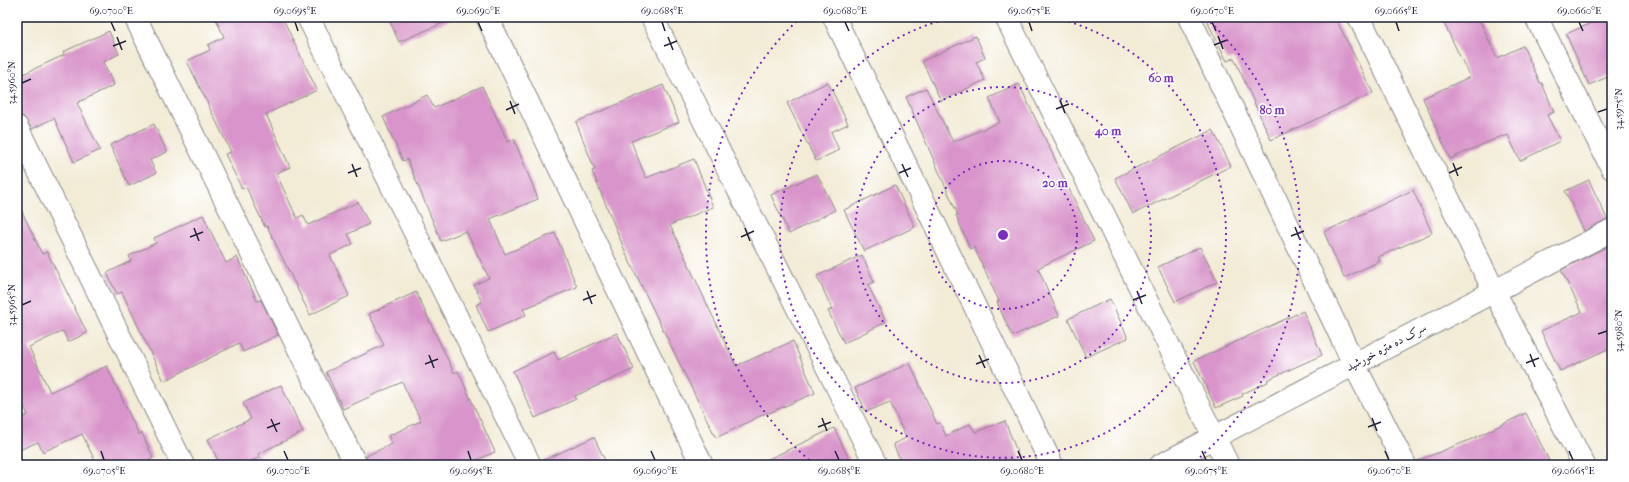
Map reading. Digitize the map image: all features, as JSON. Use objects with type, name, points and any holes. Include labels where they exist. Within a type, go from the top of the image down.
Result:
[{"type":"street","points":[[135,17],[356,465]]},
{"type":"street","points":[[308,17],[530,465]]},
{"type":"street","points":[[487,17],[702,465]]},
{"type":"street","points":[[652,17],[876,465]]},
{"type":"street","points":[[834,17],[1052,465]]},
{"type":"street","points":[[1006,17],[1228,465]]},
{"type":"street","points":[[1189,17],[1354,364],[1405,465]]},
{"type":"street","points":[[1359,17],[1494,291],[1584,465]]},
{"type":"street","points":[[1536,17],[1612,168]]},
{"type":"street","points":[[17,127],[183,465]]},
{"type":"street","name":"سرک ده متره خورشید","points":[[1161,465],[1214,439],[1354,364],[1612,230]]},
{"type":"building","points":[[215,17],[282,17],[317,90],[266,114],[290,167],[276,173],[297,218],[303,215],[308,225],[358,202],[369,224],[348,234],[353,244],[330,255],[349,296],[310,315],[267,226],[265,227],[246,187],[242,189],[225,154],[231,152],[187,61],[210,50],[208,45],[224,37]]},
{"type":"building","points":[[388,17],[457,17],[399,42]]},
{"type":"building","points":[[1205,17],[1335,17],[1373,93],[1271,140],[1234,58],[1227,61]]},
{"type":"building","points":[[1441,17],[1478,17],[1497,58],[1523,46],[1540,83],[1542,83],[1554,112],[1547,115],[1560,141],[1520,161],[1508,135],[1502,136],[1450,159],[1423,98],[1470,77]]},
{"type":"building","points":[[1605,17],[1612,17],[1612,75],[1589,85],[1566,34]]},
{"type":"building","points":[[109,31],[119,54],[103,62],[114,85],[77,103],[100,150],[74,162],[54,118],[32,129],[24,117],[19,115],[17,110],[17,77],[64,55],[63,52]]},
{"type":"building","points":[[976,36],[985,58],[976,62],[985,80],[941,101],[922,61]]},
{"type":"building","points":[[828,82],[848,124],[831,132],[839,150],[816,161],[787,103]]},
{"type":"building","points":[[1019,84],[1094,241],[1038,268],[1059,316],[1012,336],[997,302],[999,301],[974,247],[970,249],[956,215],[958,215],[906,97],[926,88],[953,142],[1000,122],[989,98]]},
{"type":"building","points":[[663,85],[679,122],[631,141],[646,178],[694,159],[713,207],[670,225],[736,366],[793,341],[815,393],[769,413],[768,412],[716,438],[627,256],[592,171],[595,170],[576,122]]},
{"type":"building","points":[[482,86],[508,142],[514,139],[538,199],[490,219],[505,254],[555,233],[577,287],[523,309],[526,315],[488,332],[476,305],[482,302],[474,285],[489,278],[466,231],[441,241],[407,159],[403,161],[383,117],[427,95],[434,108]]},
{"type":"building","points":[[154,124],[167,152],[150,160],[156,173],[129,186],[110,145]]},
{"type":"building","points":[[1213,130],[1231,166],[1133,214],[1115,178]]},
{"type":"building","points":[[817,174],[835,210],[789,234],[771,195]]},
{"type":"building","points":[[1589,180],[1607,219],[1584,231],[1565,191]]},
{"type":"building","points":[[895,185],[915,227],[864,251],[844,210]]},
{"type":"building","points":[[1413,190],[1432,233],[1378,257],[1380,261],[1344,278],[1324,232]]},
{"type":"building","points":[[17,201],[42,254],[47,252],[87,333],[68,342],[63,331],[29,347],[50,392],[107,366],[139,435],[142,433],[153,458],[140,465],[97,465],[82,434],[43,452],[38,442],[17,451],[17,420],[28,415],[17,390]]},
{"type":"building","points":[[203,215],[226,263],[237,257],[257,301],[261,300],[278,335],[243,352],[239,343],[164,381],[122,292],[117,294],[107,273],[131,261],[129,256],[156,243],[154,238]]},
{"type":"building","points":[[1612,244],[1612,347],[1560,371],[1541,331],[1582,312],[1561,270]]},
{"type":"building","points":[[1200,247],[1217,282],[1175,302],[1158,267]]},
{"type":"building","points":[[862,255],[874,282],[868,285],[886,322],[844,343],[828,311],[832,309],[817,276]]},
{"type":"building","points":[[416,292],[454,373],[458,371],[495,452],[465,465],[368,465],[366,456],[392,444],[388,436],[421,421],[402,382],[343,409],[326,372],[384,345],[369,314]]},
{"type":"building","points":[[1110,299],[1128,338],[1086,357],[1068,319]]},
{"type":"building","points":[[1303,311],[1322,355],[1267,380],[1268,382],[1242,394],[1243,396],[1216,408],[1194,361]]},
{"type":"building","points":[[617,333],[634,369],[575,396],[576,399],[535,418],[513,371],[554,352],[558,360]]},
{"type":"building","points":[[910,363],[937,424],[940,423],[946,436],[970,424],[975,432],[1005,421],[1022,465],[902,465],[893,444],[906,438],[890,402],[866,412],[855,388]]},
{"type":"building","points":[[281,385],[303,432],[258,454],[260,457],[243,465],[220,465],[208,439],[251,419],[243,403]]},
{"type":"building","points":[[1526,413],[1551,465],[1417,465],[1417,461],[1472,439]]},
{"type":"building","points":[[834,428],[852,465],[756,465]]},
{"type":"building","points":[[594,437],[607,465],[542,465],[542,461]]}]
